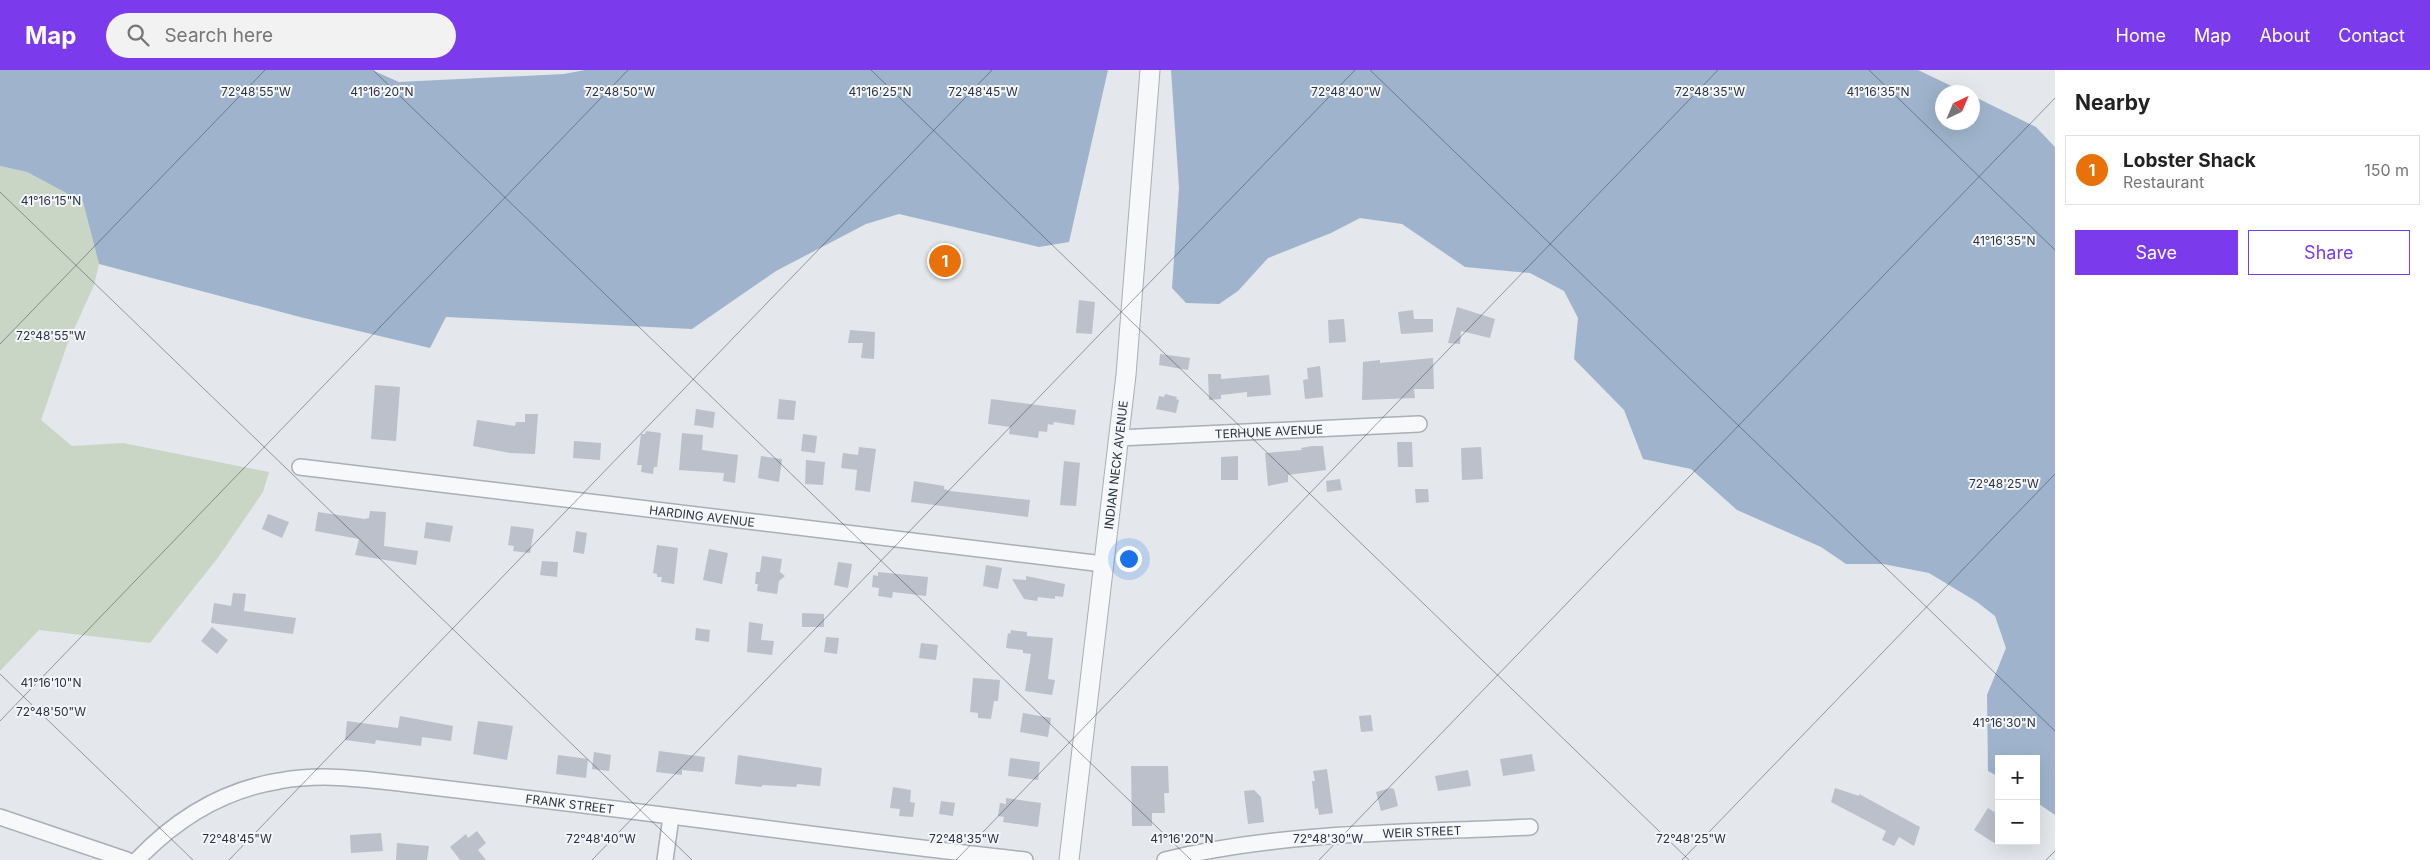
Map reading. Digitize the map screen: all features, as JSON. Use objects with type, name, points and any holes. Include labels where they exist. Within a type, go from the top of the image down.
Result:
[{"type":"street","name":"INDIAN NECK AVENUE","points":[[1069,860],[1127,365],[1150,70]]},
{"type":"street","name":"TERHUNE AVENUE","points":[[1118,438],[1419,424]]},
{"type":"street","name":"HARDING AVENUE","points":[[300,467],[1103,564]]},
{"type":"street","name":"FRANK STREET","points":[[137,860],[159,837],[186,817],[214,802],[240,790],[313,776],[350,777],[1024,860]]},
{"type":"street","points":[[0,817],[127,860]]},
{"type":"street","points":[[665,860],[671,817]]},
{"type":"street","name":"WEIR STREET","points":[[1165,860],[1224,848],[1288,840],[1530,826]]},
{"type":"green space","points":[[0,166],[27,172],[83,202],[99,264],[94,285],[67,345],[41,420],[72,446],[123,443],[269,472],[263,492],[217,559],[150,643],[39,630],[0,671]]},
{"type":"water","points":[[0,70],[372,70],[399,82],[564,74],[585,70],[1108,70],[1069,242],[1039,247],[899,214],[866,224],[776,271],[692,329],[446,317],[430,348],[300,317],[99,264],[83,202],[27,172],[0,166]]},
{"type":"water","points":[[1171,70],[1918,70],[1949,85],[1935,85],[1935,130],[1980,130],[1980,99],[2036,127],[2055,147],[2055,815],[2040,805],[2040,755],[1995,755],[1995,775],[1988,771],[1987,695],[2006,648],[1995,616],[1977,602],[1929,573],[1883,564],[1846,564],[1821,547],[1737,510],[1691,469],[1643,459],[1624,410],[1574,359],[1578,318],[1564,291],[1530,273],[1465,267],[1402,224],[1360,218],[1331,233],[1268,258],[1238,291],[1219,304],[1186,303],[1172,288],[1179,188]]},
{"type":"building","points":[[1079,300],[1095,302],[1092,334],[1076,333]]},
{"type":"building","points":[[1457,307],[1495,319],[1490,338],[1461,331],[1460,344],[1448,343]]},
{"type":"building","points":[[1413,310],[1414,319],[1433,319],[1433,332],[1401,334],[1398,312]]},
{"type":"building","points":[[1344,319],[1346,342],[1329,343],[1328,320]]},
{"type":"building","points":[[850,330],[875,332],[874,359],[861,358],[863,343],[848,343]]},
{"type":"building","points":[[1160,354],[1190,358],[1188,370],[1159,365]]},
{"type":"building","points":[[1433,358],[1434,389],[1414,389],[1415,398],[1362,400],[1363,362],[1380,360],[1380,363]]},
{"type":"building","points":[[1320,366],[1323,397],[1305,399],[1303,380],[1308,379],[1307,368]]},
{"type":"building","points":[[1208,374],[1221,374],[1221,379],[1269,375],[1271,395],[1247,397],[1247,392],[1221,395],[1221,399],[1209,400]]},
{"type":"building","points":[[375,385],[400,387],[396,441],[371,439]]},
{"type":"building","points":[[1165,394],[1177,397],[1176,399],[1179,400],[1176,413],[1156,409],[1159,396],[1164,397]]},
{"type":"building","points":[[779,399],[796,401],[794,420],[777,419]]},
{"type":"building","points":[[991,399],[1076,410],[1074,425],[1054,422],[1053,425],[1048,424],[1047,432],[1039,431],[1038,438],[1009,434],[1010,427],[988,424]]},
{"type":"building","points":[[696,409],[715,412],[713,428],[694,425]]},
{"type":"building","points":[[525,414],[538,414],[535,454],[510,453],[473,446],[477,420],[515,426],[516,422],[525,422]]},
{"type":"building","points":[[646,431],[661,433],[657,467],[654,467],[653,474],[641,472],[642,465],[637,465],[641,434],[645,434]]},
{"type":"building","points":[[682,433],[703,435],[702,450],[738,455],[735,483],[723,481],[724,473],[679,470]]},
{"type":"building","points":[[803,434],[817,436],[815,453],[801,451]]},
{"type":"building","points":[[574,441],[601,443],[600,460],[573,458]]},
{"type":"building","points":[[1397,442],[1412,442],[1413,467],[1398,467]]},
{"type":"building","points":[[1323,446],[1326,470],[1288,475],[1288,482],[1268,486],[1265,453],[1302,450],[1301,448]]},
{"type":"building","points":[[859,447],[876,449],[870,492],[855,490],[857,470],[841,468],[843,453],[858,455]]},
{"type":"building","points":[[1481,447],[1483,479],[1462,480],[1461,448]]},
{"type":"building","points":[[761,456],[782,459],[779,482],[758,478]]},
{"type":"building","points":[[1238,456],[1238,480],[1221,480],[1221,457]]},
{"type":"building","points":[[806,460],[825,462],[823,485],[805,484]]},
{"type":"building","points":[[1064,461],[1080,463],[1076,506],[1060,505]]},
{"type":"building","points":[[1340,479],[1342,490],[1327,492],[1326,481]]},
{"type":"building","points":[[914,481],[944,486],[944,489],[950,491],[1030,500],[1028,517],[911,502]]},
{"type":"building","points":[[1415,489],[1428,489],[1429,502],[1416,503]]},
{"type":"building","points":[[370,511],[386,512],[384,546],[418,551],[416,565],[355,555],[359,539],[315,531],[318,512],[365,519],[369,518]]},
{"type":"building","points":[[268,514],[289,522],[282,538],[262,529]]},
{"type":"building","points":[[426,522],[453,526],[450,542],[424,538]]},
{"type":"building","points":[[511,526],[534,529],[530,553],[513,551],[514,546],[508,545]]},
{"type":"building","points":[[576,531],[587,533],[584,554],[573,552]]},
{"type":"building","points":[[657,545],[678,548],[674,584],[661,582],[662,577],[657,577],[657,574],[653,573]]},
{"type":"building","points":[[709,549],[728,553],[722,584],[703,580]]},
{"type":"building","points":[[762,556],[782,559],[780,572],[785,576],[779,581],[777,594],[757,591],[758,584],[755,584],[756,572],[760,572]]},
{"type":"building","points":[[542,561],[558,562],[557,577],[540,575]]},
{"type":"building","points":[[838,562],[852,564],[848,588],[834,585]]},
{"type":"building","points":[[986,565],[1002,568],[998,589],[983,586]]},
{"type":"building","points":[[878,572],[928,577],[926,596],[893,592],[892,598],[878,596],[879,588],[872,587],[873,575],[878,576]]},
{"type":"building","points":[[1026,576],[1065,584],[1063,597],[1055,596],[1055,599],[1038,597],[1037,601],[1024,599],[1012,579],[1026,580]]},
{"type":"building","points":[[233,593],[246,594],[244,611],[296,618],[293,634],[211,623],[214,603],[231,606]]},
{"type":"building","points":[[802,613],[824,614],[824,627],[802,627]]},
{"type":"building","points":[[749,622],[763,624],[761,640],[774,641],[772,655],[747,652]]},
{"type":"building","points":[[212,627],[228,640],[217,654],[201,641]]},
{"type":"building","points":[[696,628],[710,630],[709,642],[695,640]]},
{"type":"building","points":[[1011,630],[1027,632],[1027,636],[1053,638],[1048,679],[1055,680],[1052,695],[1025,691],[1031,654],[1023,653],[1023,650],[1006,648],[1008,633],[1010,634]]},
{"type":"building","points":[[826,637],[839,638],[837,654],[824,652]]},
{"type":"building","points":[[921,643],[938,645],[936,660],[919,658]]},
{"type":"building","points":[[973,678],[1000,680],[998,701],[994,701],[991,719],[978,718],[978,713],[970,712]]},
{"type":"building","points":[[1023,713],[1051,718],[1048,737],[1020,732]]},
{"type":"building","points":[[1371,715],[1373,731],[1361,732],[1359,716]]},
{"type":"building","points":[[400,716],[453,726],[451,741],[422,737],[421,746],[376,740],[375,744],[345,740],[347,721],[398,728]]},
{"type":"building","points":[[478,721],[513,726],[507,760],[473,754]]},
{"type":"building","points":[[659,751],[705,757],[703,772],[682,770],[682,775],[656,772]]},
{"type":"building","points":[[594,752],[611,755],[609,771],[592,769]]},
{"type":"building","points":[[1532,754],[1535,771],[1503,776],[1500,759]]},
{"type":"building","points":[[558,755],[588,759],[586,778],[556,774]]},
{"type":"building","points":[[738,755],[822,768],[820,786],[797,784],[796,787],[763,785],[761,787],[735,784]]},
{"type":"building","points":[[1010,758],[1040,762],[1038,780],[1008,776]]},
{"type":"building","points":[[1131,766],[1168,766],[1169,793],[1164,793],[1165,813],[1152,813],[1152,826],[1132,826]]},
{"type":"building","points":[[1327,769],[1333,813],[1319,815],[1318,808],[1315,809],[1312,781],[1315,781],[1313,771]]},
{"type":"building","points":[[1468,770],[1471,786],[1438,791],[1435,776]]},
{"type":"building","points":[[893,787],[911,790],[910,802],[915,803],[913,817],[899,816],[900,809],[890,808]]},
{"type":"building","points":[[1835,788],[1859,796],[1859,794],[1920,827],[1914,846],[1899,837],[1894,846],[1882,840],[1886,831],[1831,802]]},
{"type":"building","points":[[1394,789],[1398,806],[1381,811],[1376,792]]},
{"type":"building","points":[[1254,790],[1261,797],[1264,822],[1248,824],[1244,791]]},
{"type":"building","points":[[1006,798],[1041,803],[1038,827],[1003,822],[1004,817],[998,816],[1000,803],[1006,804]]},
{"type":"building","points":[[941,801],[955,803],[953,816],[939,814]]},
{"type":"building","points":[[1988,808],[1995,812],[1995,843],[1974,830]]},
{"type":"building","points":[[477,831],[486,843],[478,850],[486,860],[460,860],[450,847],[466,834],[468,838]]},
{"type":"building","points":[[381,833],[383,851],[351,853],[350,835]]},
{"type":"building","points":[[397,843],[429,846],[427,860],[396,860]]},
{"type":"place","name":"Lobster Shack","points":[[945,261]]}]
